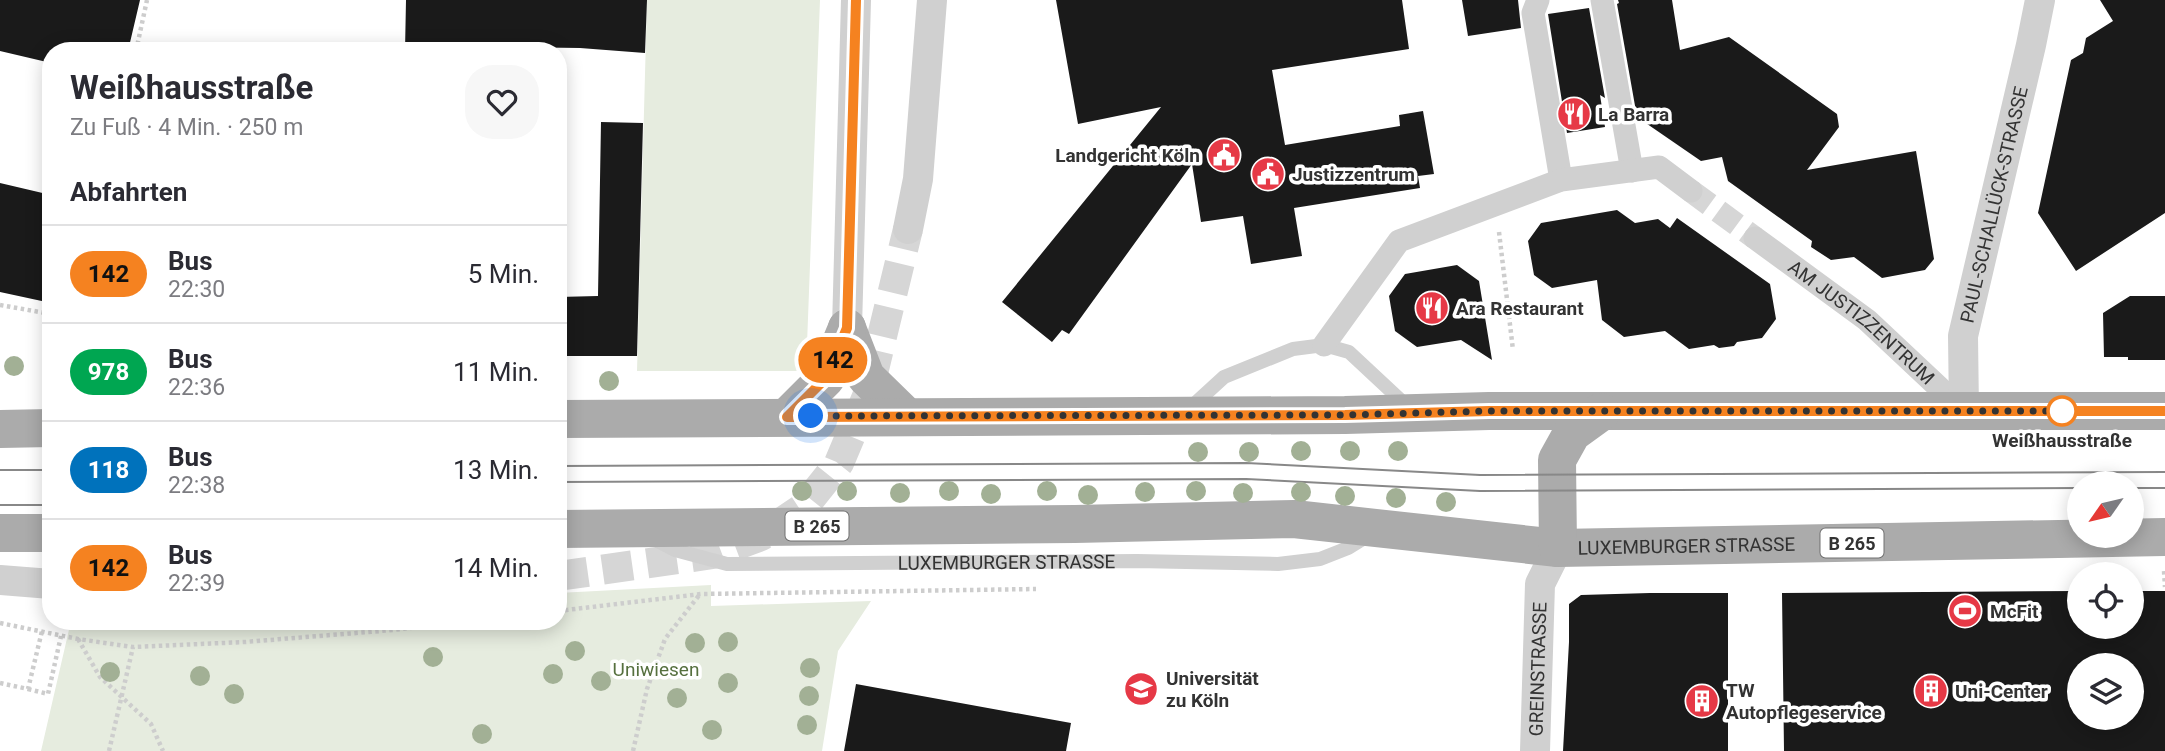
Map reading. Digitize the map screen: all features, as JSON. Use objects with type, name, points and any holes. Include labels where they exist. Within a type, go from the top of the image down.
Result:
[{"type":"main road","points":[[847,328],[866,377],[906,416]]},
{"type":"main road","points":[[787,417],[826,378],[847,328]]},
{"type":"main road","points":[[567,419],[1489,411],[2165,411]]},
{"type":"main road","points":[[1558,548],[1557,460],[1572,433],[1601,412]]},
{"type":"main road","points":[[0,429],[42,428]]},
{"type":"main road","name":"LUXEMBURGER STRASSE","points":[[567,529],[1294,519],[1558,548],[2164,552]]},
{"type":"main road","points":[[0,533],[42,533]]},
{"type":"street","points":[[847,328],[856,0]]},
{"type":"street","points":[[908,229],[918,179],[932,0]]},
{"type":"street","points":[[1538,0],[1533,13],[1561,180]]},
{"type":"street","points":[[1602,0],[1632,171]]},
{"type":"street","name":"PAUL-SCHALLÜCK-STRASSE","points":[[1964,411],[1963,336],[2028,59],[2039,0]]},
{"type":"street","points":[[1324,345],[1399,241],[1561,180],[1659,167],[1691,191]]},
{"type":"street","name":"AM JUSTIZZENTRUM","points":[[1755,238],[1867,320],[1964,411]]},
{"type":"street","name":"GREINSTRASSE","points":[[1535,751],[1540,584],[1558,548]]},
{"type":"street","points":[[0,580],[42,583]]},
{"type":"lane","points":[[1182,415],[1224,377],[1293,349],[1324,345],[1349,352],[1414,413]]},
{"type":"path","points":[[138,42],[147,0]]},
{"type":"path","points":[[1503,267],[1513,350]]},
{"type":"path","points":[[0,305],[42,312]]},
{"type":"path","points":[[2164,552],[2165,587]]},
{"type":"path","points":[[633,751],[648,689],[666,639],[701,594]]},
{"type":"path","points":[[0,623],[133,647],[245,642],[393,630]]},
{"type":"path","points":[[28,690],[42,632]]},
{"type":"path","points":[[0,683],[48,694],[61,636]]},
{"type":"path","points":[[78,639],[100,677],[151,724],[163,751]]},
{"type":"path","points":[[109,751],[133,647]]},
{"type":"green space","points":[[647,0],[820,0],[806,371],[637,371]]},
{"type":"green space","name":"Uniwiesen","points":[[711,585],[711,606],[871,601],[838,651],[822,751],[41,751],[69,630],[567,630],[567,593]]},
{"type":"building","points":[[0,0],[140,0],[130,42],[42,42],[42,61],[0,51]]},
{"type":"building","points":[[406,0],[647,0],[645,53],[567,48],[567,42],[405,42]]},
{"type":"building","name":"Justizzentrum","points":[[1056,0],[1402,0],[1409,49],[1272,70],[1285,145],[1400,126],[1399,115],[1423,111],[1434,174],[1418,176],[1420,188],[1294,208],[1302,256],[1251,264],[1243,216],[1201,222],[1192,164],[1069,334],[1062,330],[1052,342],[1002,302],[1161,107],[1078,124]]},
{"type":"building","points":[[1462,0],[1518,0],[1521,28],[1468,36]]},
{"type":"building","points":[[1618,0],[1672,0],[1680,50],[1729,37],[1837,114],[1839,127],[1807,170],[1916,151],[1934,259],[1925,270],[1882,278],[1854,257],[1831,260],[1811,247],[1812,241],[1728,181],[1722,157],[1701,161],[1637,117]]},
{"type":"building","points":[[2100,0],[2165,0],[2165,213],[2076,271],[2038,213],[2071,60],[2083,53],[2086,38],[2113,21]]},
{"type":"building","points":[[1589,8],[1605,98],[1600,95],[1605,127],[1567,133],[1548,14]]},
{"type":"building","points":[[601,122],[643,123],[637,356],[567,356],[567,297],[598,296]]},
{"type":"building","points":[[0,183],[42,193],[42,301],[0,292]]},
{"type":"building","points":[[1617,210],[1635,223],[1658,219],[1670,228],[1677,218],[1770,284],[1776,319],[1762,338],[1737,342],[1734,346],[1719,348],[1714,345],[1689,349],[1665,331],[1624,337],[1602,320],[1597,280],[1552,288],[1534,275],[1528,241],[1541,223]]},
{"type":"building","points":[[1457,265],[1479,281],[1492,360],[1461,340],[1417,347],[1395,331],[1389,296],[1405,274]]},
{"type":"building","points":[[2130,296],[2165,296],[2165,360],[2104,357],[2103,313]]},
{"type":"building","name":"Uni-Center","points":[[2067,591],[2067,639],[2144,639],[2144,591],[2165,591],[2165,751],[1784,751],[1782,593]]},
{"type":"building","points":[[1728,593],[1728,751],[1563,751],[1569,604],[1581,595]]},
{"type":"building","points":[[856,684],[1071,723],[1066,751],[844,751]]},
{"type":"tunnel","points":[[1691,191],[1755,238]]},
{"type":"tunnel","points":[[567,575],[713,554],[761,536],[803,508],[839,463],[868,394],[908,229]]},
{"type":"tram line","points":[[567,466],[1246,463],[1480,475],[2165,472]]},
{"type":"tram line","points":[[0,470],[42,470]]},
{"type":"tram line","points":[[567,482],[1246,479],[1480,491],[2067,488]]},
{"type":"tram line","points":[[2144,488],[2165,488]]},
{"type":"tram line","points":[[0,505],[42,505]]},
{"type":"bus line","name":"142","points":[[856,0],[847,328],[826,378],[787,417],[1345,415],[1489,411],[2165,411]]},
{"type":"place","name":"La Barra","points":[[1574,114]]},
{"type":"place","name":"Landgericht Köln","points":[[1224,155]]},
{"type":"place","name":"Justizzentrum","points":[[1268,174]]},
{"type":"place","name":"Ara Restaurant","points":[[1432,308]]},
{"type":"place","name":"Weißhausstraße","points":[[2062,411]]},
{"type":"place","name":"McFit","points":[[1965,611]]},
{"type":"place","name":"Universität zu Köln","points":[[1141,689]]},
{"type":"place","name":"Uni-Center","points":[[1931,691]]},
{"type":"place","name":"TW Autopflegeservice","points":[[1702,701]]},
{"type":"route","points":[[811,416],[1345,415],[1489,411],[1601,412],[2066,411],[2062,411]]}]
